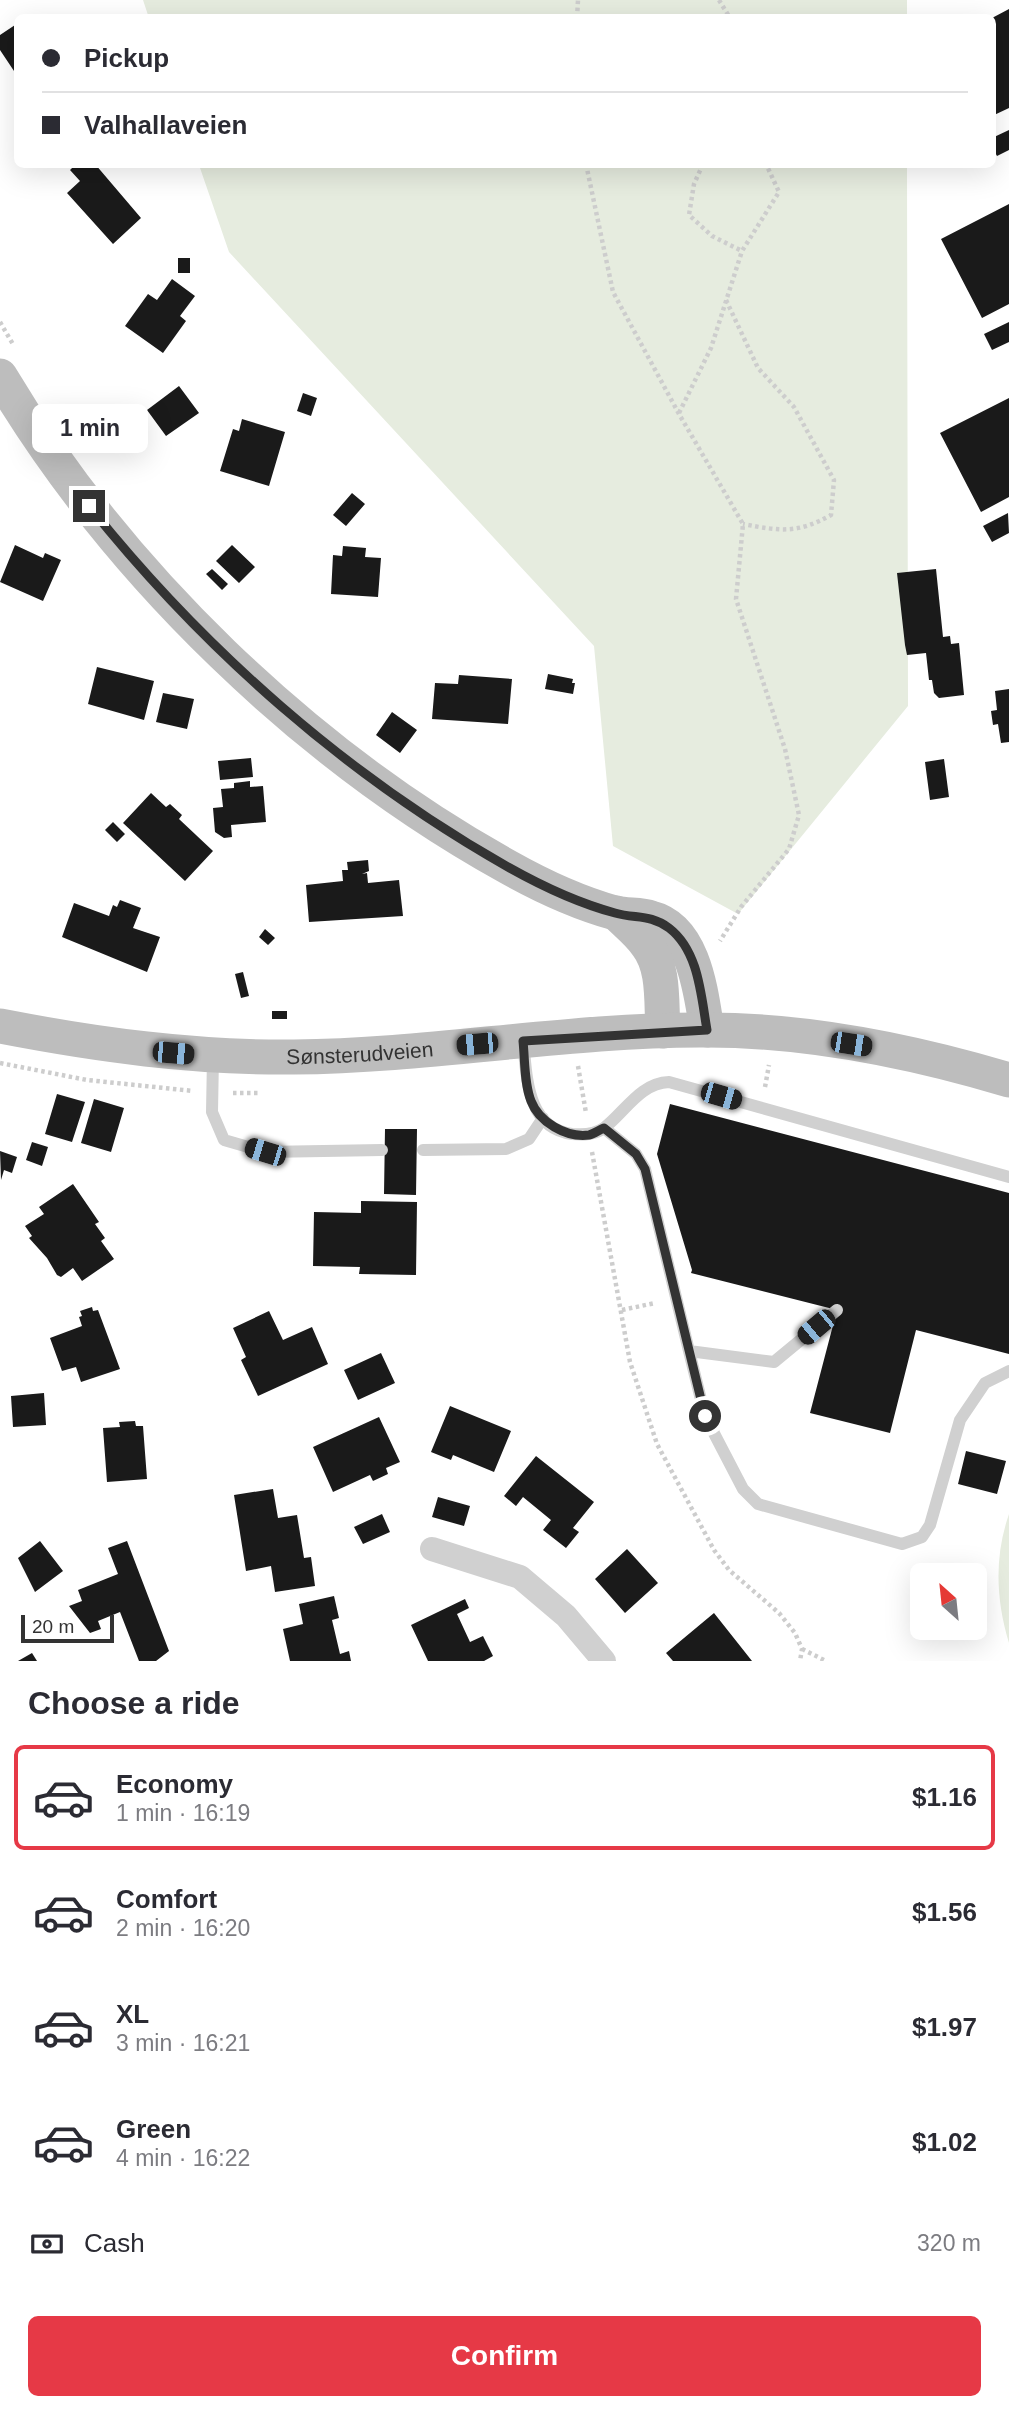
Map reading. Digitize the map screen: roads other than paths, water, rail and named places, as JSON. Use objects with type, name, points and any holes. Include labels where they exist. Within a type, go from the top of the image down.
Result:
[{"type":"street","points":[[7,361],[75,490],[132,559],[201,631],[299,721],[370,778],[478,850],[529,878],[616,913],[654,918],[671,929],[683,942],[698,977],[707,1030]]},
{"type":"street","points":[[616,913],[639,936],[655,958],[663,1031]]},
{"type":"street","name":"Sønsterudveien","points":[[0,1026],[114,1046],[213,1056],[298,1057],[707,1030],[831,1041],[957,1065],[1009,1080]]},
{"type":"street","points":[[432,1549],[520,1577],[566,1616],[604,1661]]},
{"type":"lane","points":[[523,1041],[531,1100],[543,1118],[569,1133],[589,1135],[604,1128],[647,1088],[662,1082],[681,1085],[1009,1177]]},
{"type":"lane","points":[[213,1056],[212,1112],[224,1140],[265,1152],[382,1150]]},
{"type":"lane","points":[[423,1150],[506,1149],[530,1139],[543,1118]]},
{"type":"lane","points":[[604,1128],[636,1154],[645,1169],[705,1416],[743,1489],[758,1504],[902,1544],[922,1537],[930,1525],[960,1420],[985,1383],[1009,1371]]},
{"type":"lane","points":[[689,1351],[774,1362],[837,1310]]}]
